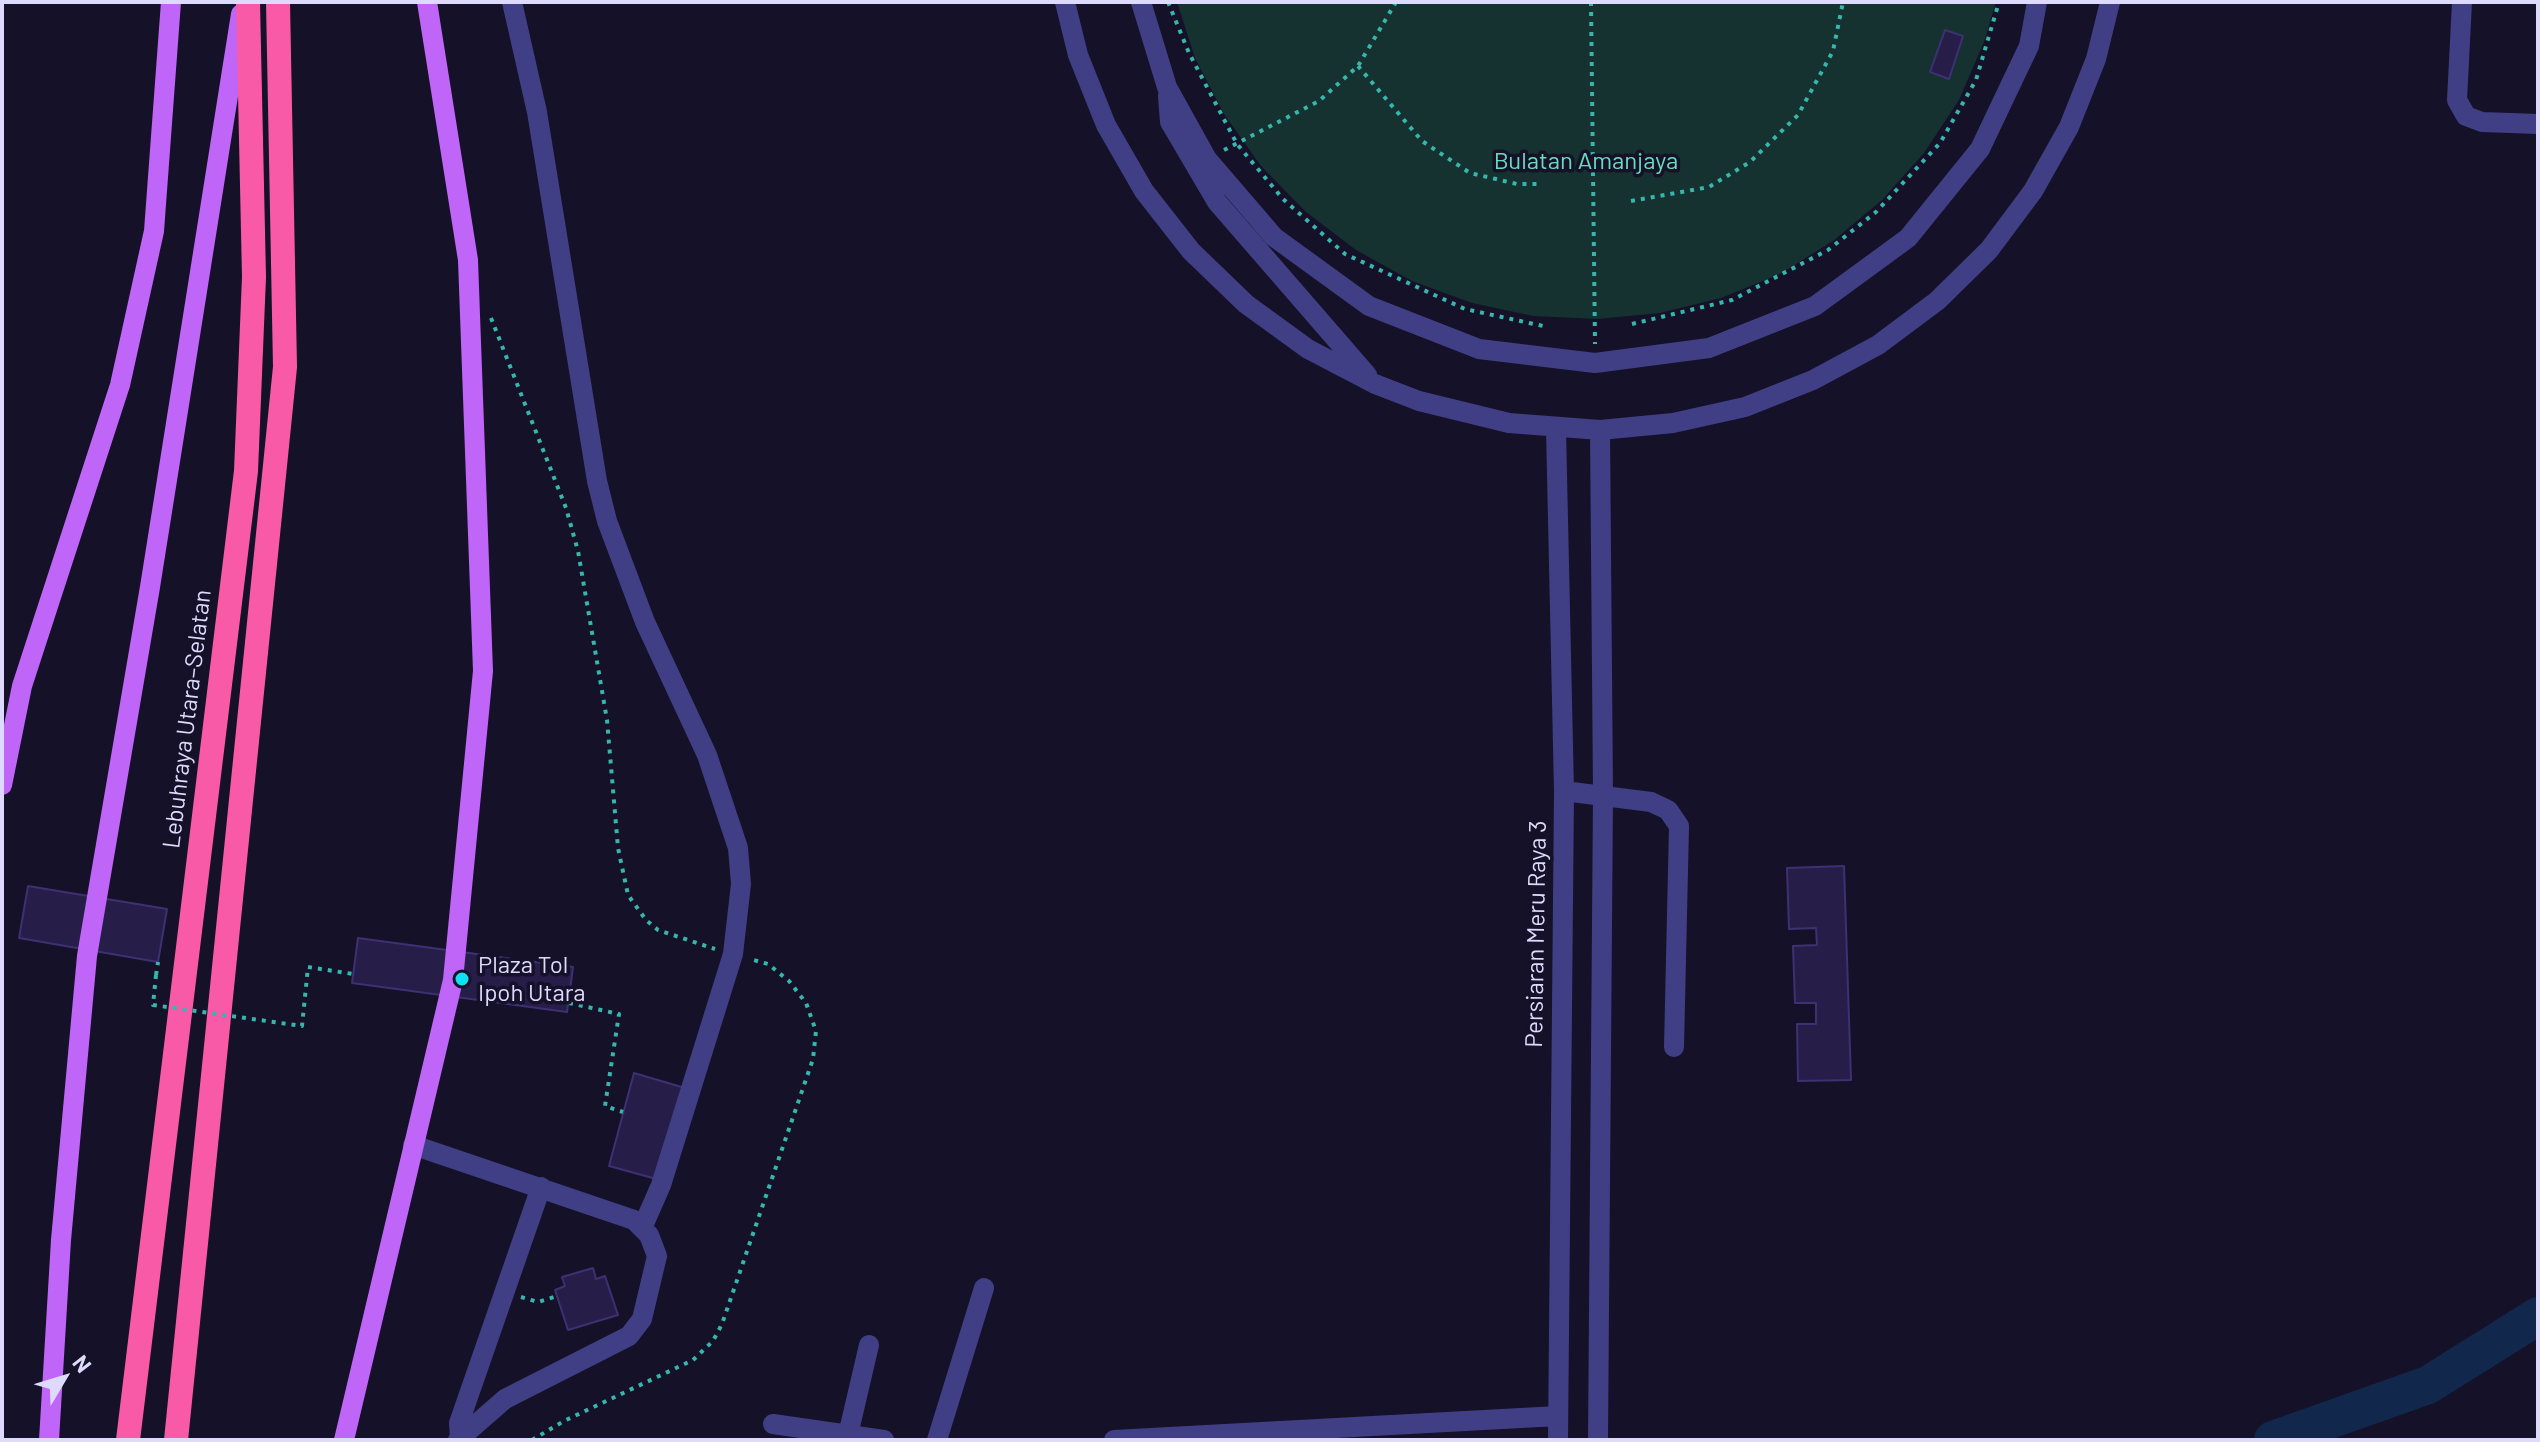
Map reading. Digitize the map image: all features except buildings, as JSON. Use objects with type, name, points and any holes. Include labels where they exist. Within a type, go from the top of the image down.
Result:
[{"type":"highway","name":"Lebuhraya Utara–Selatan","points":[[128,1440],[246,471],[254,277],[246,2]]},
{"type":"highway","points":[[176,1440],[285,367],[278,2]]},
{"type":"main road","points":[[2,785],[22,686],[120,385],[154,231],[171,2]]},
{"type":"main road","points":[[49,1440],[61,1240],[87,956],[246,2]]},
{"type":"main road","points":[[344,1440],[453,980],[483,671],[468,260],[427,2]]},
{"type":"street","points":[[512,2],[537,112],[587,420],[607,521],[645,622],[707,755],[738,848],[741,884],[733,954],[661,1185],[643,1226]]},
{"type":"street","points":[[1065,2],[1078,55],[1106,125],[1144,191],[1191,251],[1246,304],[1308,349],[1375,384],[1464,414],[1556,429],[1600,430],[1673,423],[1758,402],[1813,380],[1878,345],[1937,301],[1989,250],[2033,191],[2069,127],[2096,59],[2110,2]]},
{"type":"street","points":[[1141,2],[1167,87],[1207,159],[1274,237],[1369,306],[1479,349],[1595,363],[1709,348],[1815,306],[1908,238],[1980,149],[2029,46],[2037,2]]},
{"type":"street","points":[[2462,2],[2457,100],[2466,116],[2482,122],[2538,124]]},
{"type":"street","points":[[1167,87],[1170,122],[1217,202],[1375,384]]},
{"type":"street","name":"Persiaran Meru Raya 3","points":[[1556,429],[1564,791],[1558,1440]]},
{"type":"street","points":[[1598,1440],[1603,794],[1600,430]]},
{"type":"street","points":[[1564,791],[1651,802],[1668,810],[1679,826],[1674,1047]]},
{"type":"street","points":[[413,1145],[619,1214],[643,1226],[654,1244],[656,1269],[637,1328],[618,1343],[505,1399],[459,1439]]},
{"type":"street","points":[[459,1439],[459,1423],[541,1187]]},
{"type":"street","points":[[937,1440],[984,1288]]},
{"type":"street","points":[[848,1435],[869,1345]]},
{"type":"street","points":[[1114,1440],[1558,1416]]},
{"type":"street","points":[[773,1424],[884,1440]]},
{"type":"path","points":[[1168,2],[1189,53],[1237,144],[1283,199],[1345,254],[1465,309],[1543,326]]},
{"type":"path","points":[[1207,159],[1319,101],[1358,66],[1396,2]]},
{"type":"path","points":[[1591,2],[1595,363]]},
{"type":"path","points":[[1631,201],[1709,187],[1750,162],[1798,115],[1833,51],[1843,2]]},
{"type":"path","points":[[1632,324],[1732,300],[1828,250],[1876,212],[1940,143],[1976,80],[1999,2]]},
{"type":"path","points":[[1358,66],[1388,106],[1422,141],[1470,173],[1517,184],[1542,184]]},
{"type":"path","points":[[485,304],[566,508],[578,551],[607,720],[618,848],[628,895],[636,909],[658,930],[768,964],[789,981],[806,1003],[816,1031],[813,1059],[722,1324],[713,1341],[693,1360],[564,1421],[532,1440]]},
{"type":"path","points":[[158,962],[153,1005],[302,1026],[308,967],[353,974]]},
{"type":"path","points":[[569,1003],[619,1014],[605,1106],[623,1112]]},
{"type":"path","points":[[538,1302],[557,1296]]},
{"type":"green space","name":"Bulatan Amanjaya","points":[[1177,2],[1996,2],[1984,42],[1959,100],[1924,153],[1882,200],[1833,241],[1780,274],[1721,298],[1660,313],[1597,319],[1533,316],[1472,303],[1412,281],[1356,250],[1306,212],[1261,166],[1224,114],[1195,58]]},
{"type":"waterway","points":[[2273,1440],[2428,1385],[2538,1316]]},
{"type":"place","name":"Plaza Tol Ipoh Utara","points":[[462,979]]}]
